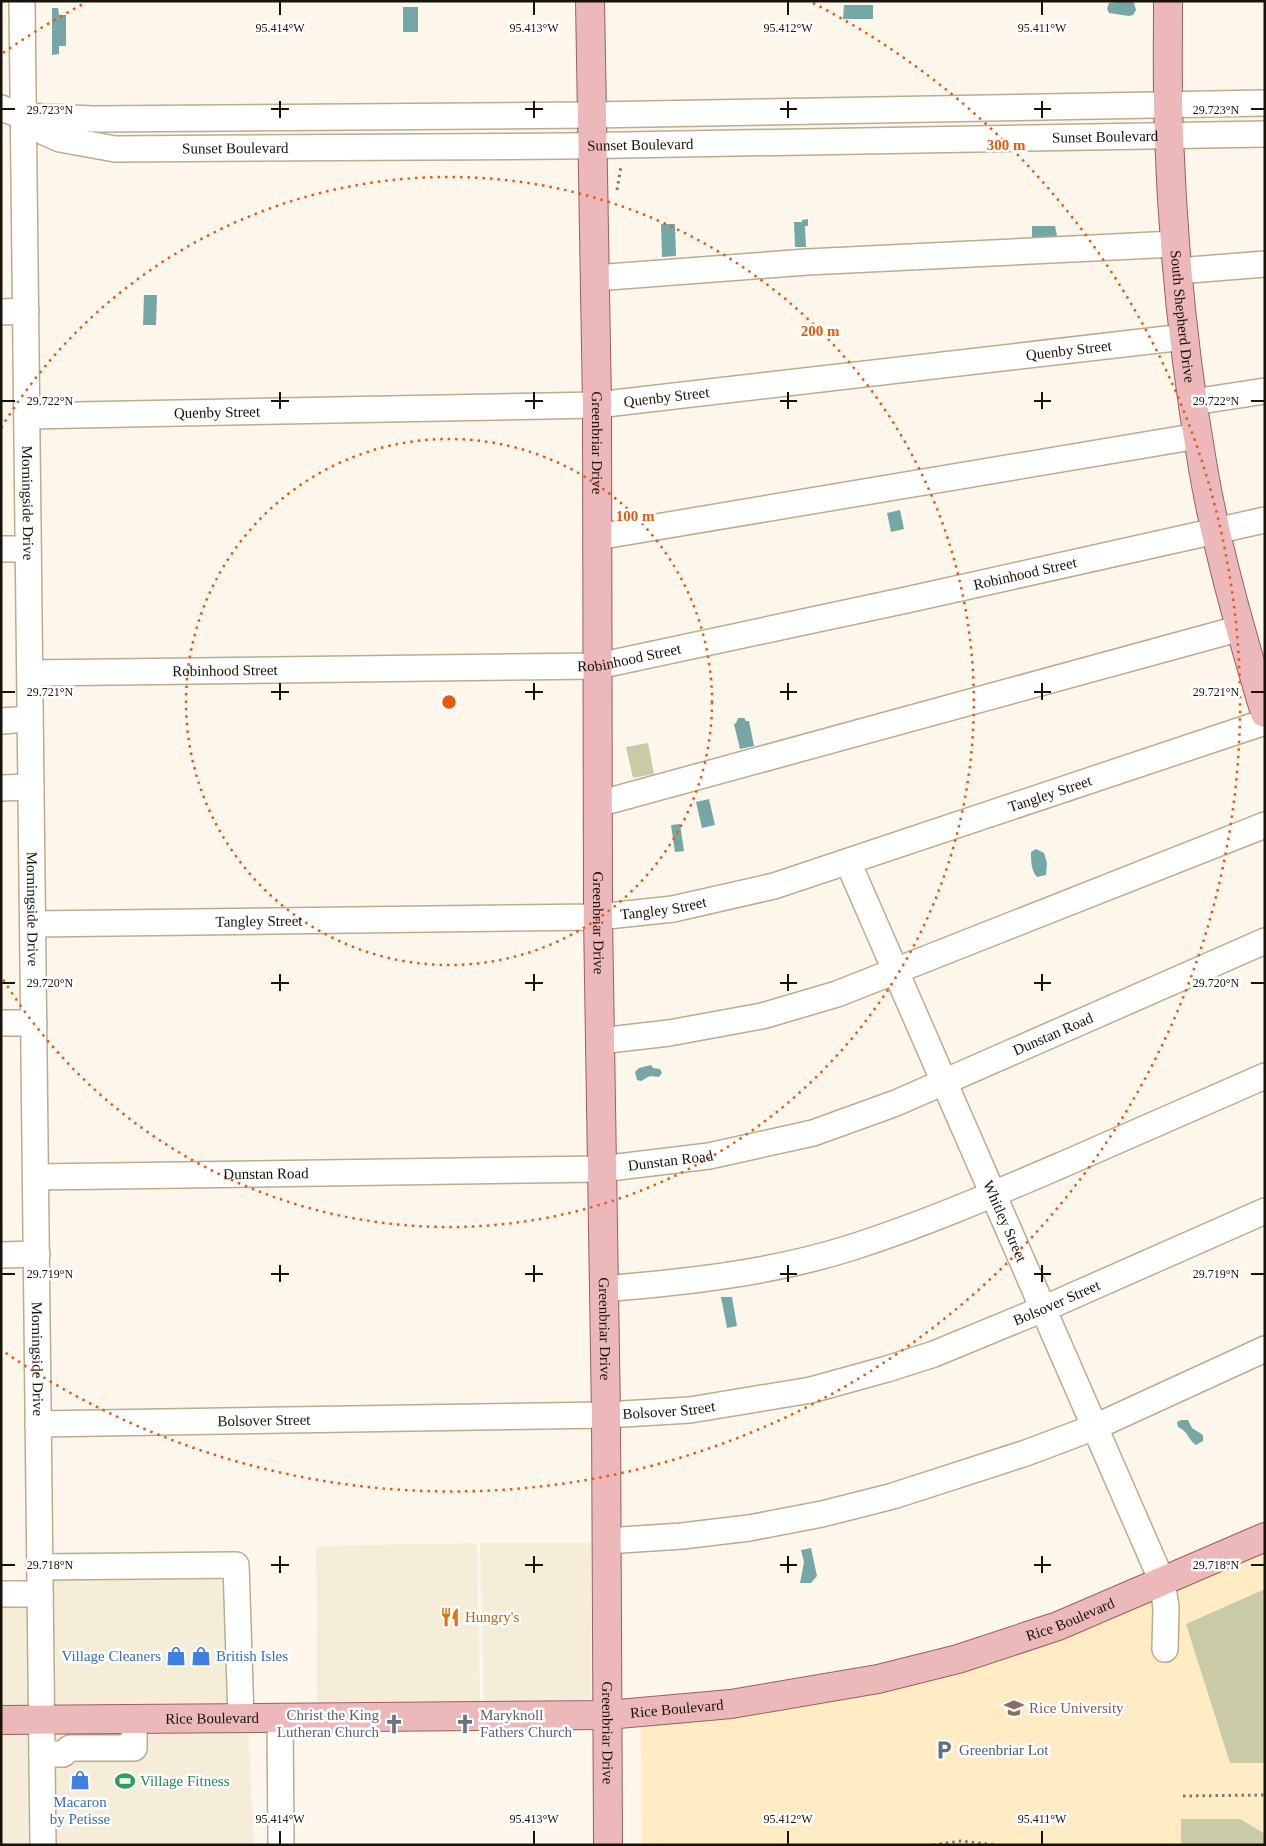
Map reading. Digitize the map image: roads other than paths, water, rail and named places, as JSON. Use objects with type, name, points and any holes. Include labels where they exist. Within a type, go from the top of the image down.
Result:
[{"type":"main road","name":"Greenbriar Drive","points":[[590,1],[597,405],[598,917],[606,1414],[608,1845]]},
{"type":"main road","name":"South Shepherd Drive","points":[[1168,1],[1169,136],[1177,271],[1184,337],[1198,436],[1216,531],[1241,628],[1257,657],[1265,713]]},
{"type":"main road","name":"Rice Boulevard","points":[[1,1720],[607,1715],[731,1704],[878,1679],[958,1659],[1058,1626],[1265,1537]]},
{"type":"street","name":"Morningside Drive","points":[[22,1],[12,112],[26,312],[43,1845]]},
{"type":"street","name":"Sunset Boulevard","points":[[12,112],[94,119],[591,115],[1265,103]]},
{"type":"street","name":"Sunset Boulevard","points":[[12,112],[44,132],[60,139],[115,149],[593,146],[1265,134]]},
{"type":"street","points":[[595,278],[806,262],[1175,244]]},
{"type":"street","points":[[1177,271],[1265,264]]},
{"type":"street","points":[[1,312],[26,312]]},
{"type":"street","name":"Quenby Street","points":[[27,416],[597,405],[1184,337]]},
{"type":"street","points":[[1193,402],[1265,391]]},
{"type":"street","points":[[597,537],[1198,436]]},
{"type":"street","name":"Robinhood Street","points":[[30,673],[598,666],[902,601],[1265,520]]},
{"type":"street","points":[[1,549],[28,549]]},
{"type":"street","points":[[598,804],[1241,628]]},
{"type":"street","points":[[1,720],[30,719]]},
{"type":"street","name":"Tangley Street","points":[[33,924],[598,917],[674,909],[774,886],[1265,722]]},
{"type":"street","points":[[1,788],[31,787]]},
{"type":"street","points":[[600,1041],[669,1033],[762,1016],[837,994],[1265,825]]},
{"type":"street","name":"Whitley Street","points":[[848,862],[1162,1581],[1166,1607],[1165,1649]]},
{"type":"street","name":"Dunstan Road","points":[[36,1177],[601,1169],[709,1156],[813,1133],[896,1103],[1265,941]]},
{"type":"street","points":[[1,1023],[34,1023]]},
{"type":"street","points":[[603,1289],[667,1284],[723,1276],[790,1264],[860,1245],[993,1194],[1265,1076]]},
{"type":"street","name":"Bolsover Street","points":[[38,1424],[606,1414],[690,1410],[811,1390],[934,1354],[1043,1309],[1265,1211]]},
{"type":"street","points":[[1,1255],[36,1254]]},
{"type":"street","points":[[606,1541],[682,1536],[749,1528],[822,1514],[893,1496],[1026,1453],[1095,1427],[1265,1349]]},
{"type":"street","points":[[40,1567],[236,1565],[241,1718]]},
{"type":"street","points":[[1,1594],[40,1594]]},
{"type":"street","points":[[280,1718],[281,1845]]},
{"type":"street","points":[[42,1754],[64,1754],[70,1748],[134,1748],[134,1719]]},
{"type":"water","points":[[1124,1],[1134,3],[1136,10],[1133,15],[1109,13],[1107,9],[1109,3]]},
{"type":"water","points":[[844,5],[873,5],[873,19],[843,19]]},
{"type":"water","points":[[403,7],[418,7],[418,32],[403,32]]},
{"type":"water","points":[[52,8],[58,8],[59,15],[66,15],[66,46],[59,46],[59,54],[52,55]]},
{"type":"water","points":[[808,219],[808,226],[805,226],[806,247],[795,247],[794,222],[802,222],[802,220]]},
{"type":"water","points":[[661,224],[675,224],[676,256],[662,257]]},
{"type":"water","points":[[1032,226],[1055,226],[1057,236],[1032,239]]},
{"type":"water","points":[[144,295],[157,295],[156,325],[143,325]]},
{"type":"water","points":[[900,510],[904,529],[891,532],[887,513]]},
{"type":"water","points":[[738,718],[744,718],[746,721],[749,721],[754,746],[740,749],[734,724]]},
{"type":"water","points":[[709,799],[715,825],[702,828],[696,802]]},
{"type":"water","points":[[680,824],[684,851],[675,852],[671,825]]},
{"type":"water","points":[[1036,849],[1044,853],[1047,863],[1046,875],[1037,877],[1032,868],[1031,859],[1031,852]]},
{"type":"water","points":[[651,1065],[653,1068],[660,1069],[662,1073],[659,1077],[650,1076],[641,1081],[637,1080],[635,1072],[639,1068]]},
{"type":"water","points":[[721,1297],[732,1297],[737,1326],[727,1328]]},
{"type":"water","points":[[1188,1420],[1192,1428],[1203,1435],[1203,1441],[1196,1445],[1193,1443],[1184,1431],[1178,1427],[1177,1422]]},
{"type":"water","points":[[811,1548],[817,1576],[811,1583],[800,1583],[804,1562],[801,1550]]},
{"type":"place","name":"Hungry's","points":[[450,1617]]},
{"type":"place","name":"Village Cleaners","points":[[176,1656]]},
{"type":"place","name":"British Isles","points":[[201,1656]]},
{"type":"place","name":"Rice University","points":[[1014,1708]]},
{"type":"place","name":"Christ the King Lutheran Church","points":[[394,1724]]},
{"type":"place","name":"Maryknoll Fathers Church","points":[[465,1724]]},
{"type":"place","name":"Greenbriar Lot","points":[[944,1750]]},
{"type":"place","name":"Macaron by Petisse","points":[[80,1780]]},
{"type":"place","name":"Village Fitness","points":[[125,1781]]}]
